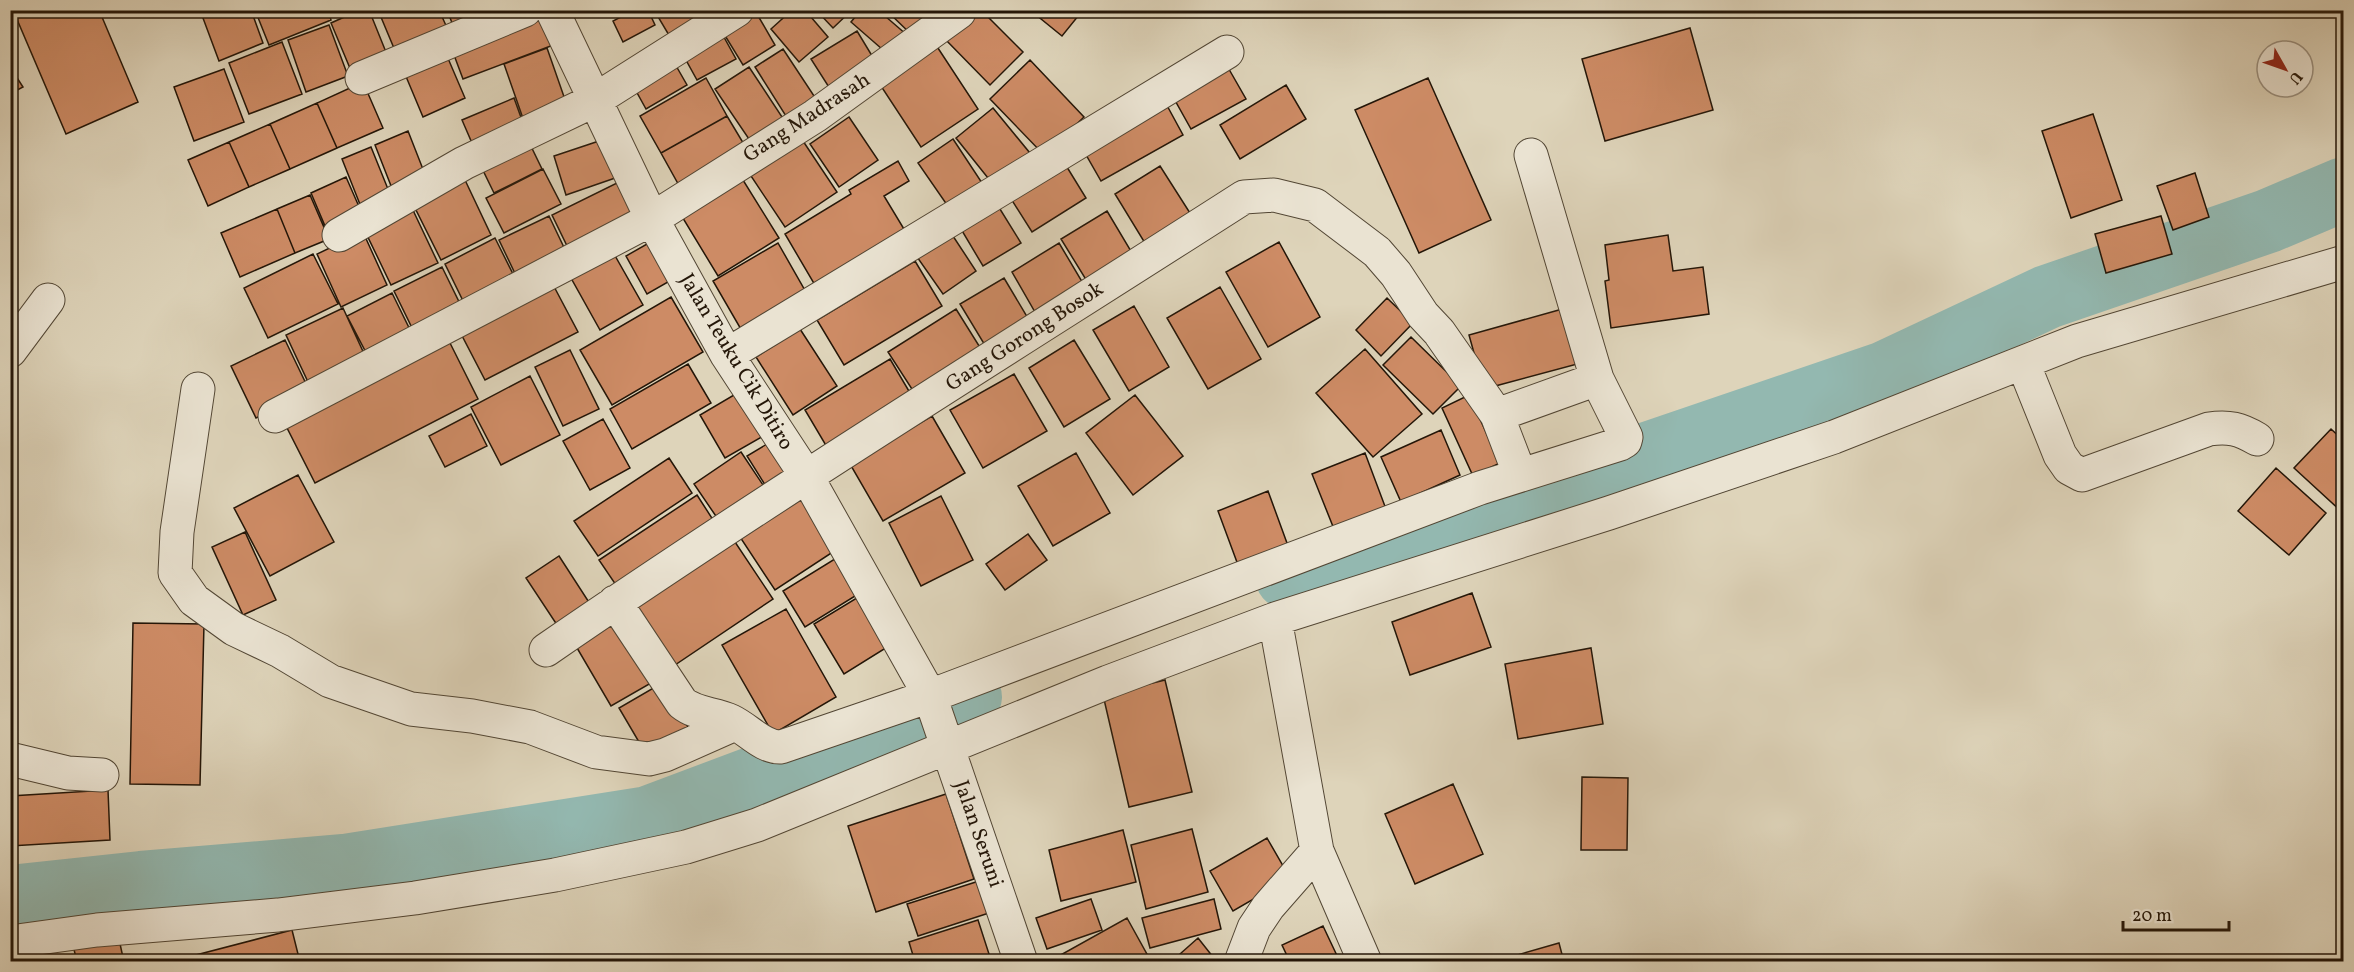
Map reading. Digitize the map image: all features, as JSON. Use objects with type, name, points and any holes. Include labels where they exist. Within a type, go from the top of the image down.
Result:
[{"type":"street","points":[[362,78],[525,10]]},
{"type":"street","name":"Jalan Teuku Cik Ditiro","points":[[552,10],[652,219],[727,355],[807,477],[939,722]]},
{"type":"street","points":[[339,235],[464,163],[595,100],[737,10]]},
{"type":"street","name":"Gang Madrasah","points":[[275,416],[652,219],[815,116],[959,12]]},
{"type":"street","points":[[727,355],[1227,51]]},
{"type":"street","points":[[10,942],[97,930],[278,915],[415,898],[555,875],[686,847],[757,825],[882,773],[939,722],[1520,475],[1625,441],[1626,437],[1597,379],[1532,155]]},
{"type":"street","name":"Gang Gorong Bosok","points":[[546,650],[615,602],[807,477],[1244,197],[1274,195],[1315,205],[1367,242],[1396,274],[1423,315],[1439,332],[1497,415]]},
{"type":"street","points":[[615,602],[682,703],[690,710],[735,724],[770,747],[939,722],[1108,681],[1275,619],[1609,513],[1823,441],[2077,341],[2343,262]]},
{"type":"street","points":[[10,351],[48,300]]},
{"type":"street","points":[[2023,363],[2060,454],[2069,468],[2082,475],[2209,429],[2227,426],[2242,430],[2257,439]]},
{"type":"street","points":[[1520,475],[1497,415],[1597,379]]},
{"type":"street","points":[[198,389],[177,532],[175,573],[194,600],[234,629],[280,651],[330,681],[411,709],[472,716],[530,727],[596,752],[649,759],[665,755],[735,724]]},
{"type":"street","points":[[1275,619],[1317,851],[1365,962]]},
{"type":"street","name":"Jalan Seruni","points":[[939,722],[1021,962]]},
{"type":"street","points":[[10,759],[68,773],[102,775]]},
{"type":"street","points":[[1241,962],[1254,928],[1268,907],[1317,851]]},
{"type":"building","points":[[30,10],[99,10],[138,102],[66,134],[16,17]]},
{"type":"building","points":[[200,10],[251,10],[263,43],[219,61]]},
{"type":"building","points":[[255,10],[328,10],[331,20],[269,45]]},
{"type":"building","points":[[360,10],[369,10],[388,57],[352,73],[331,23]]},
{"type":"building","points":[[378,10],[439,10],[448,30],[396,53]]},
{"type":"building","points":[[447,10],[497,10],[454,28]]},
{"type":"building","points":[[634,10],[648,10],[655,25],[623,42],[613,21]]},
{"type":"building","points":[[654,10],[718,10],[673,42]]},
{"type":"building","points":[[792,10],[805,10],[828,37],[799,62],[771,29]]},
{"type":"building","points":[[816,10],[852,10],[833,28]]},
{"type":"building","points":[[861,10],[878,10],[907,35],[890,56],[851,22]]},
{"type":"building","points":[[886,10],[916,10],[929,23],[915,38]]},
{"type":"building","points":[[971,10],[981,10],[1023,52],[990,85],[944,38]]},
{"type":"building","points":[[1030,10],[1083,10],[1062,36]]},
{"type":"building","points":[[544,12],[556,44],[463,79],[451,47]]},
{"type":"building","points":[[757,14],[775,45],[743,65],[724,34]]},
{"type":"building","points":[[329,25],[348,76],[306,92],[288,40]]},
{"type":"building","points":[[1690,28],[1713,110],[1605,141],[1582,59]]},
{"type":"building","points":[[720,30],[736,59],[697,80],[681,51]]},
{"type":"building","points":[[857,31],[877,64],[832,92],[811,59]]},
{"type":"building","points":[[282,42],[302,94],[249,114],[229,63]]},
{"type":"building","points":[[934,42],[978,109],[921,147],[877,80]]},
{"type":"building","points":[[547,48],[569,111],[526,127],[504,64]]},
{"type":"building","points":[[444,49],[465,98],[423,117],[402,67]]},
{"type":"building","points":[[783,49],[820,105],[791,124],[755,67]]},
{"type":"building","points":[[671,57],[687,85],[646,109],[630,80]]},
{"type":"building","points":[[1030,60],[1084,117],[1044,155],[990,99]]},
{"type":"building","points":[[1226,64],[1246,99],[1191,129],[1172,95]]},
{"type":"building","points":[[10,67],[23,87],[10,94]]},
{"type":"building","points":[[749,67],[786,123],[753,145],[715,89]]},
{"type":"building","points":[[224,69],[244,122],[194,141],[174,87]]},
{"type":"building","points":[[706,78],[727,116],[661,153],[640,116]]},
{"type":"building","points":[[1428,78],[1491,220],[1419,253],[1355,110]]},
{"type":"building","points":[[363,82],[383,128],[337,148],[317,103]]},
{"type":"building","points":[[1286,85],[1306,119],[1240,159],[1220,125]]},
{"type":"building","points":[[514,98],[523,123],[472,143],[462,120]]},
{"type":"building","points":[[1164,100],[1183,135],[1101,181],[1081,146]]},
{"type":"building","points":[[317,103],[337,148],[290,169],[270,124]]},
{"type":"building","points":[[993,108],[1034,158],[996,188],[956,138]]},
{"type":"building","points":[[2093,114],[2122,200],[2071,218],[2042,131]]},
{"type":"building","points":[[727,116],[748,151],[681,189],[661,153]]},
{"type":"building","points":[[849,117],[878,160],[839,187],[810,144]]},
{"type":"building","points":[[270,124],[290,169],[249,187],[229,142]]},
{"type":"building","points":[[408,131],[428,182],[395,196],[375,145]]},
{"type":"building","points":[[525,134],[542,169],[494,193],[477,158]]},
{"type":"building","points":[[608,138],[621,176],[566,195],[554,156]]},
{"type":"building","points":[[953,139],[988,192],[954,215],[918,163]]},
{"type":"building","points":[[803,141],[837,192],[785,227],[751,176]]},
{"type":"building","points":[[229,142],[249,187],[208,206],[188,160]]},
{"type":"building","points":[[371,147],[392,199],[363,212],[342,159]]},
{"type":"building","points":[[1062,159],[1086,198],[1032,232],[1008,194]]},
{"type":"building","points":[[898,161],[909,181],[884,196],[910,239],[819,292],[785,234],[851,194],[849,190]]},
{"type":"building","points":[[1160,166],[1197,224],[1151,253],[1115,194]]},
{"type":"building","points":[[543,169],[561,204],[504,233],[486,198]]},
{"type":"building","points":[[738,172],[779,238],[718,276],[678,210]]},
{"type":"building","points":[[2195,173],[2209,217],[2173,230],[2157,186]]},
{"type":"building","points":[[346,177],[364,218],[328,233],[311,193]]},
{"type":"building","points":[[465,180],[491,235],[441,260],[414,206]]},
{"type":"building","points":[[623,180],[642,220],[571,254],[552,215]]},
{"type":"building","points":[[310,195],[329,239],[295,253],[277,209]]},
{"type":"building","points":[[995,201],[1021,243],[983,266],[958,224]]},
{"type":"building","points":[[411,206],[438,263],[391,285],[364,229]]},
{"type":"building","points":[[277,209],[295,253],[240,277],[221,233]]},
{"type":"building","points":[[1107,211],[1138,263],[1093,291],[1061,239]]},
{"type":"building","points":[[549,216],[570,260],[520,284],[499,240]]},
{"type":"building","points":[[2161,216],[2172,254],[2106,273],[2095,234]]},
{"type":"building","points":[[949,230],[976,271],[943,294],[915,254]]},
{"type":"building","points":[[363,232],[387,285],[341,307],[317,254]]},
{"type":"building","points":[[1668,235],[1673,271],[1703,267],[1709,314],[1611,328],[1605,281],[1609,280],[1605,245]]},
{"type":"building","points":[[495,238],[520,288],[469,313],[445,264]]},
{"type":"building","points":[[654,240],[675,278],[647,294],[626,256]]},
{"type":"building","points":[[1279,242],[1320,317],[1268,347],[1226,272]]},
{"type":"building","points":[[778,243],[811,301],[746,338],[713,281]]},
{"type":"building","points":[[1059,243],[1087,290],[1039,319],[1012,272]]},
{"type":"building","points":[[313,254],[338,304],[268,338],[244,288]]},
{"type":"building","points":[[614,254],[643,305],[600,330],[571,278]]},
{"type":"building","points":[[915,261],[942,306],[844,365],[817,320]]},
{"type":"building","points":[[442,267],[465,314],[417,338],[394,291]]},
{"type":"building","points":[[1004,278],[1032,325],[989,352],[960,304]]},
{"type":"building","points":[[550,279],[578,332],[485,380],[458,328]]},
{"type":"building","points":[[1220,287],[1261,359],[1208,389],[1167,318]]},
{"type":"building","points":[[392,293],[415,340],[371,362],[347,316]]},
{"type":"building","points":[[671,297],[703,352],[612,405],[580,350]]},
{"type":"building","points":[[1387,298],[1413,323],[1381,356],[1356,330]]},
{"type":"building","points":[[1134,306],[1169,367],[1129,391],[1093,330]]},
{"type":"building","points":[[343,308],[366,358],[309,384],[286,335]]},
{"type":"building","points":[[1566,308],[1581,363],[1484,389],[1469,335]]},
{"type":"building","points":[[956,309],[986,357],[919,400],[888,352]]},
{"type":"building","points":[[800,329],[837,386],[793,415],[756,357]]},
{"type":"building","points":[[447,337],[478,399],[315,483],[283,420]]},
{"type":"building","points":[[1411,337],[1461,386],[1433,414],[1383,365]]},
{"type":"building","points":[[285,340],[310,392],[256,418],[231,366]]},
{"type":"building","points":[[1074,340],[1110,399],[1064,427],[1029,368]]},
{"type":"building","points":[[1365,349],[1422,414],[1373,457],[1316,393]]},
{"type":"building","points":[[570,350],[599,409],[563,426],[535,367]]},
{"type":"building","points":[[890,359],[916,403],[831,454],[805,410]]},
{"type":"building","points":[[688,364],[711,403],[632,449],[610,409]]},
{"type":"building","points":[[1014,374],[1047,431],[983,468],[950,410]]},
{"type":"building","points":[[530,376],[560,435],[501,465],[471,407]]},
{"type":"building","points":[[739,392],[765,435],[725,458],[700,415]]},
{"type":"building","points":[[1135,395],[1183,456],[1133,495],[1086,433]]},
{"type":"building","points":[[1469,395],[1500,463],[1473,476],[1442,408]]},
{"type":"building","points":[[471,414],[487,446],[445,467],[429,436]]},
{"type":"building","points":[[932,416],[965,473],[883,521],[850,464]]},
{"type":"building","points":[[603,419],[630,468],[590,490],[563,441]]},
{"type":"building","points":[[2331,429],[2344,441],[2343,513],[2294,468]]},
{"type":"building","points":[[1441,430],[1460,475],[1401,502],[1381,457]]},
{"type":"building","points":[[777,438],[801,477],[772,496],[747,456]]},
{"type":"building","points":[[741,452],[769,494],[722,525],[694,484]]},
{"type":"building","points":[[1076,453],[1110,513],[1053,546],[1018,486]]},
{"type":"building","points":[[1365,453],[1386,509],[1334,529],[1312,474]]},
{"type":"building","points":[[669,458],[692,493],[598,556],[574,521]]},
{"type":"building","points":[[2276,468],[2326,513],[2289,555],[2238,511]]},
{"type":"building","points":[[298,475],[334,542],[270,576],[234,508]]},
{"type":"building","points":[[1268,491],[1291,554],[1241,573],[1218,511]]},
{"type":"building","points":[[808,493],[842,546],[775,590],[740,537]]},
{"type":"building","points":[[697,495],[717,526],[620,591],[599,560]]},
{"type":"building","points":[[941,496],[973,560],[921,586],[889,523]]},
{"type":"building","points":[[245,532],[276,600],[243,615],[212,547]]},
{"type":"building","points":[[729,533],[773,599],[669,669],[625,602]]},
{"type":"building","points":[[1028,534],[1047,560],[1005,590],[986,564]]},
{"type":"building","points":[[559,556],[594,610],[561,631],[526,578]]},
{"type":"building","points":[[838,557],[860,593],[805,627],[783,591]]},
{"type":"building","points":[[1472,593],[1491,647],[1410,675],[1392,622]]},
{"type":"building","points":[[860,596],[889,646],[844,674],[814,624]]},
{"type":"building","points":[[617,609],[658,679],[611,706],[570,636]]},
{"type":"building","points":[[786,609],[836,697],[773,734],[722,645]]},
{"type":"building","points":[[133,623],[204,624],[200,785],[130,784]]},
{"type":"building","points":[[1591,648],[1603,724],[1518,739],[1505,664]]},
{"type":"building","points":[[1165,680],[1192,792],[1129,807],[1103,695]]},
{"type":"building","points":[[662,683],[689,729],[646,754],[619,708]]},
{"type":"building","points":[[1582,777],[1628,778],[1627,850],[1581,850]]},
{"type":"building","points":[[1453,784],[1483,854],[1415,884],[1385,814]]},
{"type":"building","points":[[108,790],[110,840],[10,846],[10,796]]},
{"type":"building","points":[[946,794],[974,879],[876,912],[848,826]]},
{"type":"building","points":[[1192,829],[1208,892],[1146,909],[1131,845]]},
{"type":"building","points":[[1123,830],[1136,882],[1061,901],[1049,850]]},
{"type":"building","points":[[1267,838],[1290,878],[1233,911],[1210,871]]},
{"type":"building","points":[[979,881],[989,913],[918,936],[907,904]]},
{"type":"building","points":[[1091,899],[1102,930],[1047,949],[1036,918]]},
{"type":"building","points":[[1214,899],[1221,929],[1150,948],[1142,918]]},
{"type":"building","points":[[1127,918],[1148,956],[1137,962],[1048,962]]},
{"type":"building","points":[[978,920],[989,954],[967,962],[915,962],[909,942]]},
{"type":"building","points":[[1323,926],[1340,962],[1290,962],[1282,945]]},
{"type":"building","points":[[117,930],[124,962],[77,962],[72,941]]},
{"type":"building","points":[[292,930],[300,962],[169,962]]},
{"type":"building","points":[[1198,938],[1217,962],[1171,962]]},
{"type":"building","points":[[1559,943],[1564,962],[1493,962]]},
{"type":"waterway","points":[[1287,577],[1885,373],[2047,297],[2268,221],[2344,189]]},
{"type":"waterway","points":[[10,897],[141,883],[344,866],[648,818],[970,697]]}]
